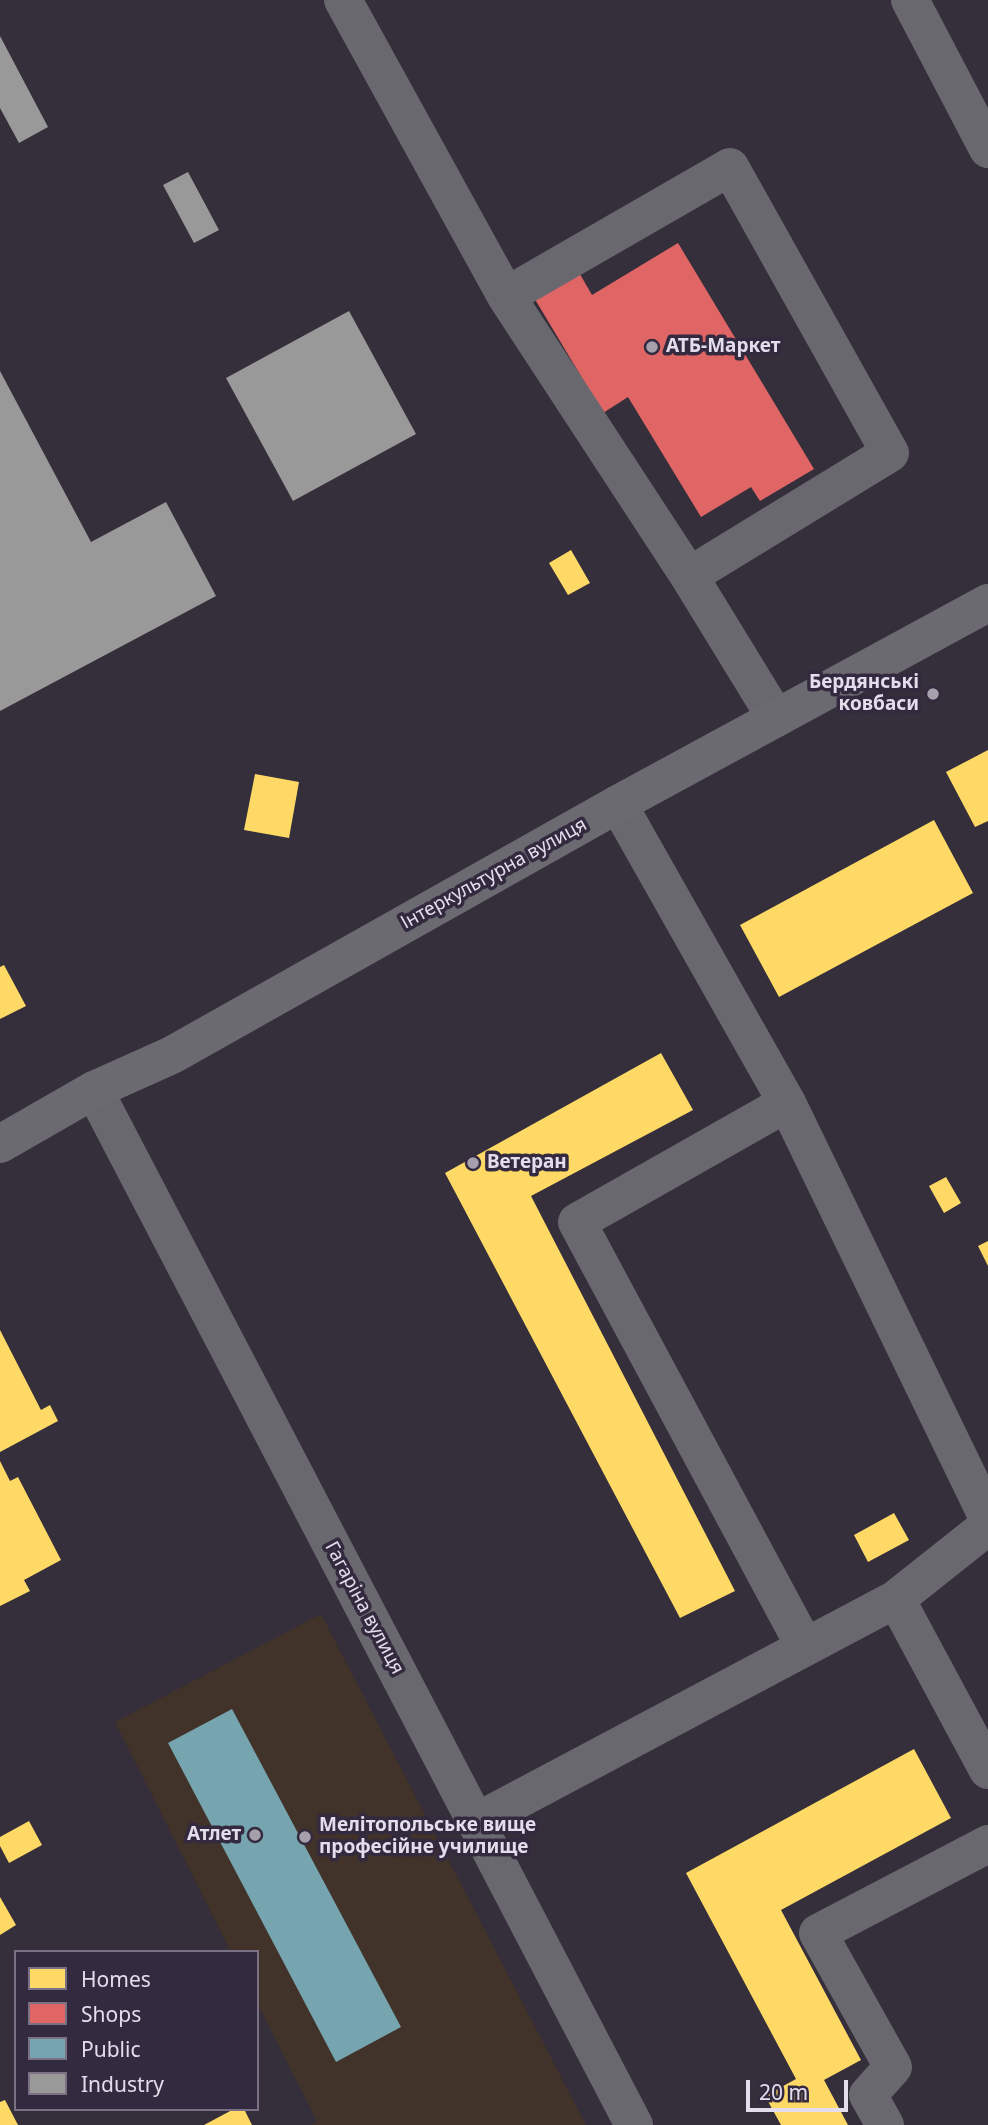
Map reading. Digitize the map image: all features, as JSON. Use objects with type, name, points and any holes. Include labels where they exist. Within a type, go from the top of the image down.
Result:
[{"type":"main road","name":"Інтеркультурна вулиця","points":[[0,1144],[94,1090],[172,1055],[618,804],[988,603]]},
{"type":"street","points":[[343,0],[506,296],[689,576],[776,718]]},
{"type":"street","points":[[910,0],[988,149]]},
{"type":"street","points":[[506,296],[730,167],[890,453],[689,576]]},
{"type":"street","points":[[618,804],[787,1103],[988,1518]]},
{"type":"street","name":"Гагаріна вулиця","points":[[94,1090],[634,2125]]},
{"type":"street","points":[[787,1103],[577,1223],[805,1647]]},
{"type":"street","points":[[476,1822],[896,1599],[988,1526]]},
{"type":"street","points":[[896,1599],[988,1770]]},
{"type":"street","points":[[885,2125],[868,2095],[893,2067],[818,1933],[988,1844]]},
{"type":"shaded area","name":"Мелітопольське вище професійне училище","points":[[321,1614],[586,2125],[311,2125],[317,2121],[259,2007],[259,1950],[230,1950],[115,1722]]},
{"type":"building: Homes","points":[[571,550],[590,583],[568,595],[549,563]]},
{"type":"building: Homes","points":[[988,750],[988,821],[975,827],[946,772]]},
{"type":"building: Homes","points":[[255,774],[299,782],[289,838],[244,830]]},
{"type":"building: Homes","points":[[934,820],[973,893],[779,997],[740,925]]},
{"type":"building: Homes","points":[[4,965],[26,1006],[0,1019],[0,967]]},
{"type":"building: Homes","points":[[661,1053],[693,1110],[531,1196],[735,1591],[680,1618],[445,1173]]},
{"type":"building: Homes","points":[[946,1177],[961,1203],[944,1213],[929,1186]]},
{"type":"building: Homes","points":[[988,1241],[988,1266],[978,1246]]},
{"type":"building: Homes","points":[[0,1330],[41,1410],[50,1405],[58,1421],[0,1452]]},
{"type":"building: Homes","points":[[0,1461],[10,1481],[18,1477],[61,1560],[24,1580],[30,1591],[0,1606]]},
{"type":"building: Homes","points":[[894,1513],[909,1540],[868,1562],[854,1535]]},
{"type":"building: Homes","points":[[914,1749],[951,1818],[781,1910],[861,2060],[824,2080],[848,2125],[781,2125],[765,2096],[796,2079],[686,1873]]},
{"type":"building: Homes","points":[[29,1821],[42,1845],[9,1863],[0,1846],[0,1837]]},
{"type":"building: Homes","points":[[0,1897],[16,1925],[0,1935]]},
{"type":"building: Homes","points":[[5,2100],[18,2125],[0,2125],[0,2102]]},
{"type":"building: Homes","points":[[230,2111],[245,2111],[252,2125],[204,2125]]},
{"type":"building: Shops","name":"АТБ-Маркет","points":[[678,243],[814,469],[760,501],[751,487],[701,517],[628,397],[603,413],[533,296],[577,269],[592,295]]},
{"type":"building: Public","points":[[232,1709],[401,2027],[336,2062],[168,1743]]},
{"type":"building: Industry","points":[[0,36],[48,127],[19,143],[0,108]]},
{"type":"building: Industry","points":[[188,172],[219,230],[194,243],[163,185]]},
{"type":"building: Industry","points":[[349,311],[416,434],[293,501],[226,378]]},
{"type":"building: Industry","points":[[0,371],[91,542],[166,502],[216,596],[0,711]]},
{"type":"place","name":"АТБ-Маркет","points":[[652,347]]},
{"type":"place","name":"Бердянські ковбаси","points":[[933,694]]},
{"type":"place","name":"Ветеран","points":[[473,1163]]},
{"type":"place","name":"Атлет","points":[[255,1835]]},
{"type":"place","name":"Мелітопольське вище професійне училище","points":[[305,1837]]}]
